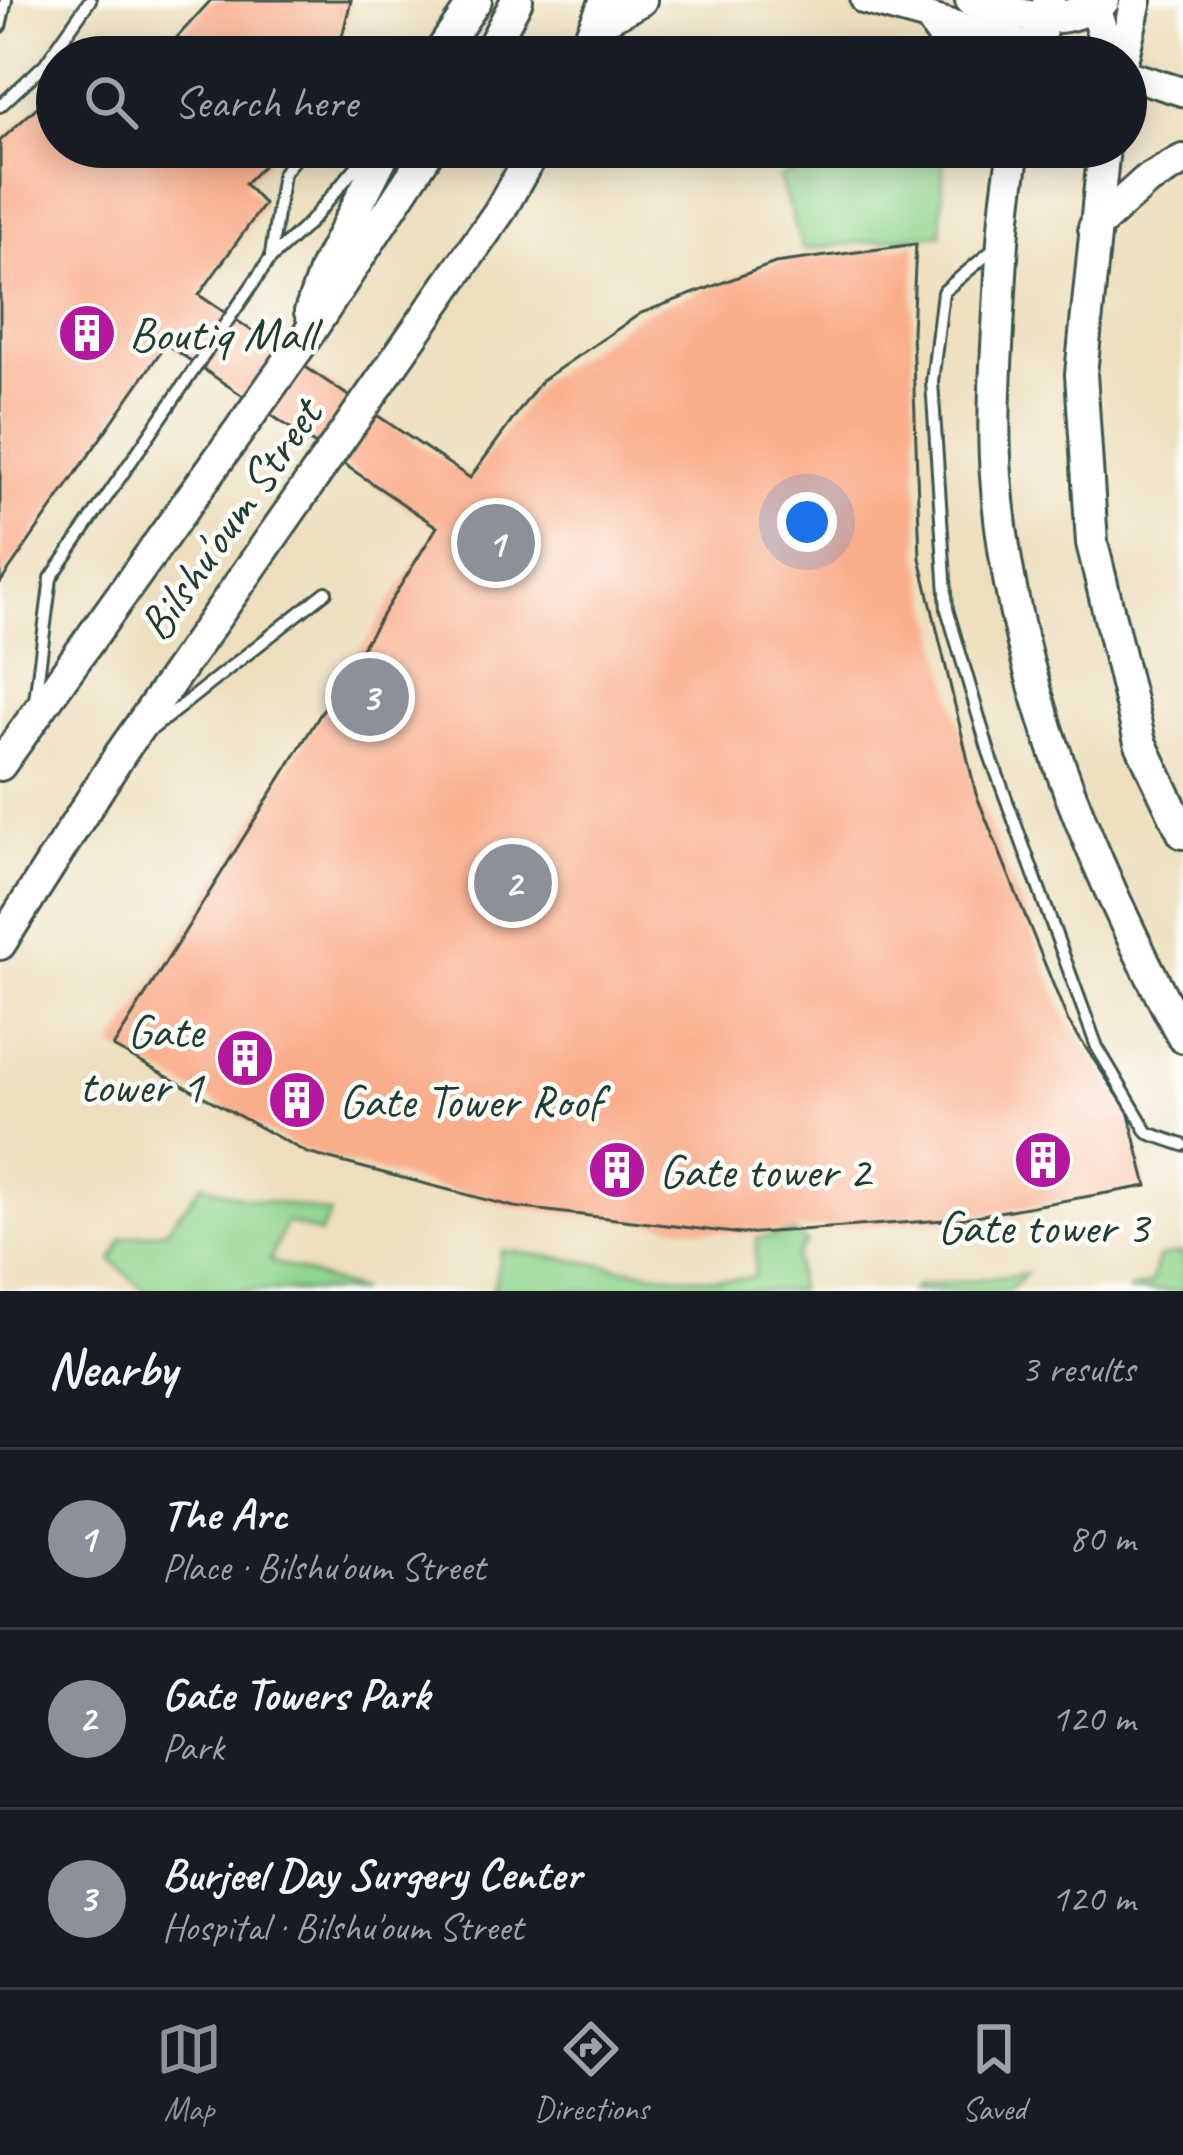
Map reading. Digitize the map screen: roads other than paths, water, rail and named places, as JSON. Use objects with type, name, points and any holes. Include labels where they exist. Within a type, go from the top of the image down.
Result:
[{"type":"main road","points":[[451,36],[476,0]]},
{"type":"main road","points":[[498,36],[517,0]]},
{"type":"main road","points":[[602,12],[641,0]]},
{"type":"main road","points":[[971,0],[1041,31],[1096,2],[1105,36]]},
{"type":"main road","points":[[1128,36],[1136,0]]},
{"type":"main road","points":[[933,22],[943,36]]},
{"type":"main road","points":[[1094,228],[1146,182],[1183,160]]},
{"type":"main road","points":[[311,330],[310,302],[377,168]]},
{"type":"main road","name":"Bilshu'oum Street","points":[[0,766],[311,330],[417,168]]},
{"type":"main road","name":"Bilshu'oum Street","points":[[0,944],[121,753],[499,212],[524,168]]},
{"type":"main road","points":[[1010,168],[996,476],[1033,688],[1103,872],[1183,1037]]},
{"type":"main road","points":[[1101,168],[1081,374],[1092,543],[1140,742],[1183,833]]},
{"type":"street","points":[[865,0],[933,22],[1041,31]]},
{"type":"street","points":[[1147,81],[1183,92]]},
{"type":"lane","points":[[0,27],[6,0]]},
{"type":"lane","points":[[65,36],[90,0]]},
{"type":"lane","points":[[0,106],[36,72]]},
{"type":"lane","points":[[270,259],[287,168]]},
{"type":"lane","points":[[32,720],[51,578],[270,259],[309,223],[355,168]]},
{"type":"lane","points":[[1003,242],[943,292],[932,382],[947,609],[989,752],[1096,1047],[1148,1133],[1183,1145]]},
{"type":"lane","points":[[121,753],[326,592]]},
{"type":"place","name":"Boutiq Mall","points":[[87,333]]},
{"type":"place","name":"The Arc","points":[[496,543]]},
{"type":"place","name":"Burjeel Day Surgery Center","points":[[370,697]]},
{"type":"place","name":"Gate Towers Park","points":[[513,883]]},
{"type":"place","name":"Gate tower 1","points":[[245,1058]]},
{"type":"place","name":"Gate Tower Roof","points":[[297,1100]]},
{"type":"place","name":"Gate tower 3","points":[[1043,1160]]},
{"type":"place","name":"Gate tower 2","points":[[617,1170]]}]
